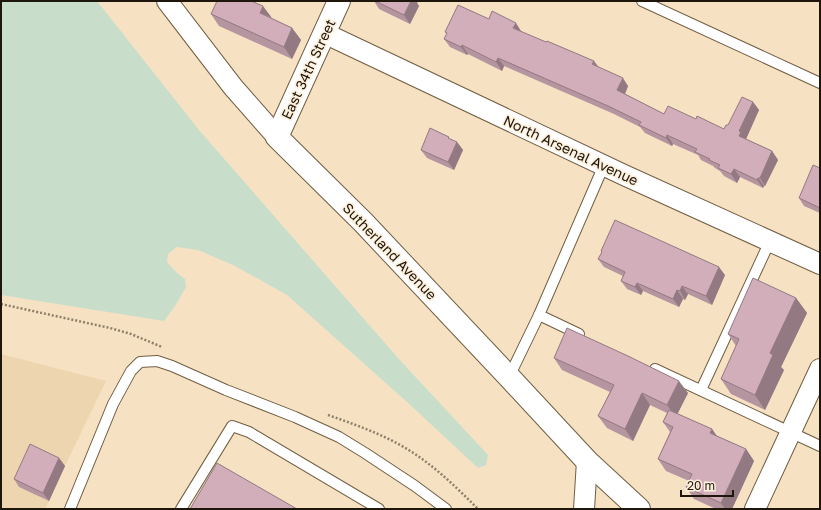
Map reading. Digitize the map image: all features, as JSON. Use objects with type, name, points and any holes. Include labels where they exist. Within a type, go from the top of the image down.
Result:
[{"type":"main road","name":"East 34th Street","points":[[277,137],[339,1]]},
{"type":"main road","name":"Sutherland Avenue","points":[[277,137],[363,222],[587,460],[639,509]]},
{"type":"street","name":"Sutherland Avenue","points":[[175,5],[233,87],[277,137]]},
{"type":"street","name":"North Arsenal Avenue","points":[[324,33],[604,166],[820,264]]},
{"type":"street","points":[[755,509],[820,369]]},
{"type":"street","points":[[584,509],[587,460]]},
{"type":"lane","points":[[642,1],[820,83]]},
{"type":"lane","points":[[509,377],[539,315],[604,166]]},
{"type":"lane","points":[[701,390],[770,241]]},
{"type":"lane","points":[[539,315],[588,338]]},
{"type":"lane","points":[[70,509],[112,404],[131,371],[140,362],[157,361],[295,417],[339,437],[365,453],[446,509]]},
{"type":"lane","points":[[644,364],[820,446]]},
{"type":"lane","points":[[181,509],[232,426],[249,432],[379,509]]},
{"type":"path","points":[[1,304],[45,314]]},
{"type":"shaded area","points":[[1,354],[106,381],[65,466],[36,453],[19,487],[49,501],[45,509],[1,509]]},
{"type":"green space","points":[[1,1],[97,1],[199,130],[398,358],[488,455],[486,465],[478,468],[407,402],[287,295],[235,266],[198,250],[177,247],[168,254],[167,262],[185,279],[186,287],[164,321],[1,295]]},
{"type":"building","points":[[217,1],[251,1],[263,6],[260,13],[292,28],[284,47],[211,14]]},
{"type":"building","points":[[375,1],[411,1],[404,15]]},
{"type":"building","points":[[458,5],[489,19],[492,11],[516,23],[513,28],[594,61],[592,64],[623,78],[617,90],[664,114],[668,106],[696,119],[697,116],[724,129],[726,125],[728,125],[742,97],[753,102],[739,131],[741,132],[739,136],[772,151],[760,178],[757,180],[734,169],[731,174],[718,168],[720,165],[695,152],[697,149],[667,135],[666,138],[639,125],[641,122],[608,106],[498,58],[496,62],[462,45],[461,47],[444,39],[447,33],[445,32]]},
{"type":"building","points":[[430,128],[457,142],[448,162],[421,150]]},
{"type":"building","points":[[813,165],[820,168],[820,208],[799,198]]},
{"type":"building","points":[[615,220],[719,267],[706,296],[682,286],[680,291],[677,290],[673,299],[637,283],[635,287],[621,281],[625,272],[598,259]]},
{"type":"building","points":[[753,278],[796,298],[770,353],[773,355],[755,395],[721,379],[739,339],[728,334]]},
{"type":"building","points":[[567,328],[679,381],[667,405],[642,393],[625,429],[598,416],[614,385],[554,358]]},
{"type":"building","points":[[669,410],[712,429],[710,433],[746,449],[721,503],[686,487],[692,474],[658,459],[673,427],[663,422]]},
{"type":"building","points":[[30,444],[59,458],[43,493],[14,479]]},
{"type":"building","points":[[217,463],[297,509],[190,509]]}]
